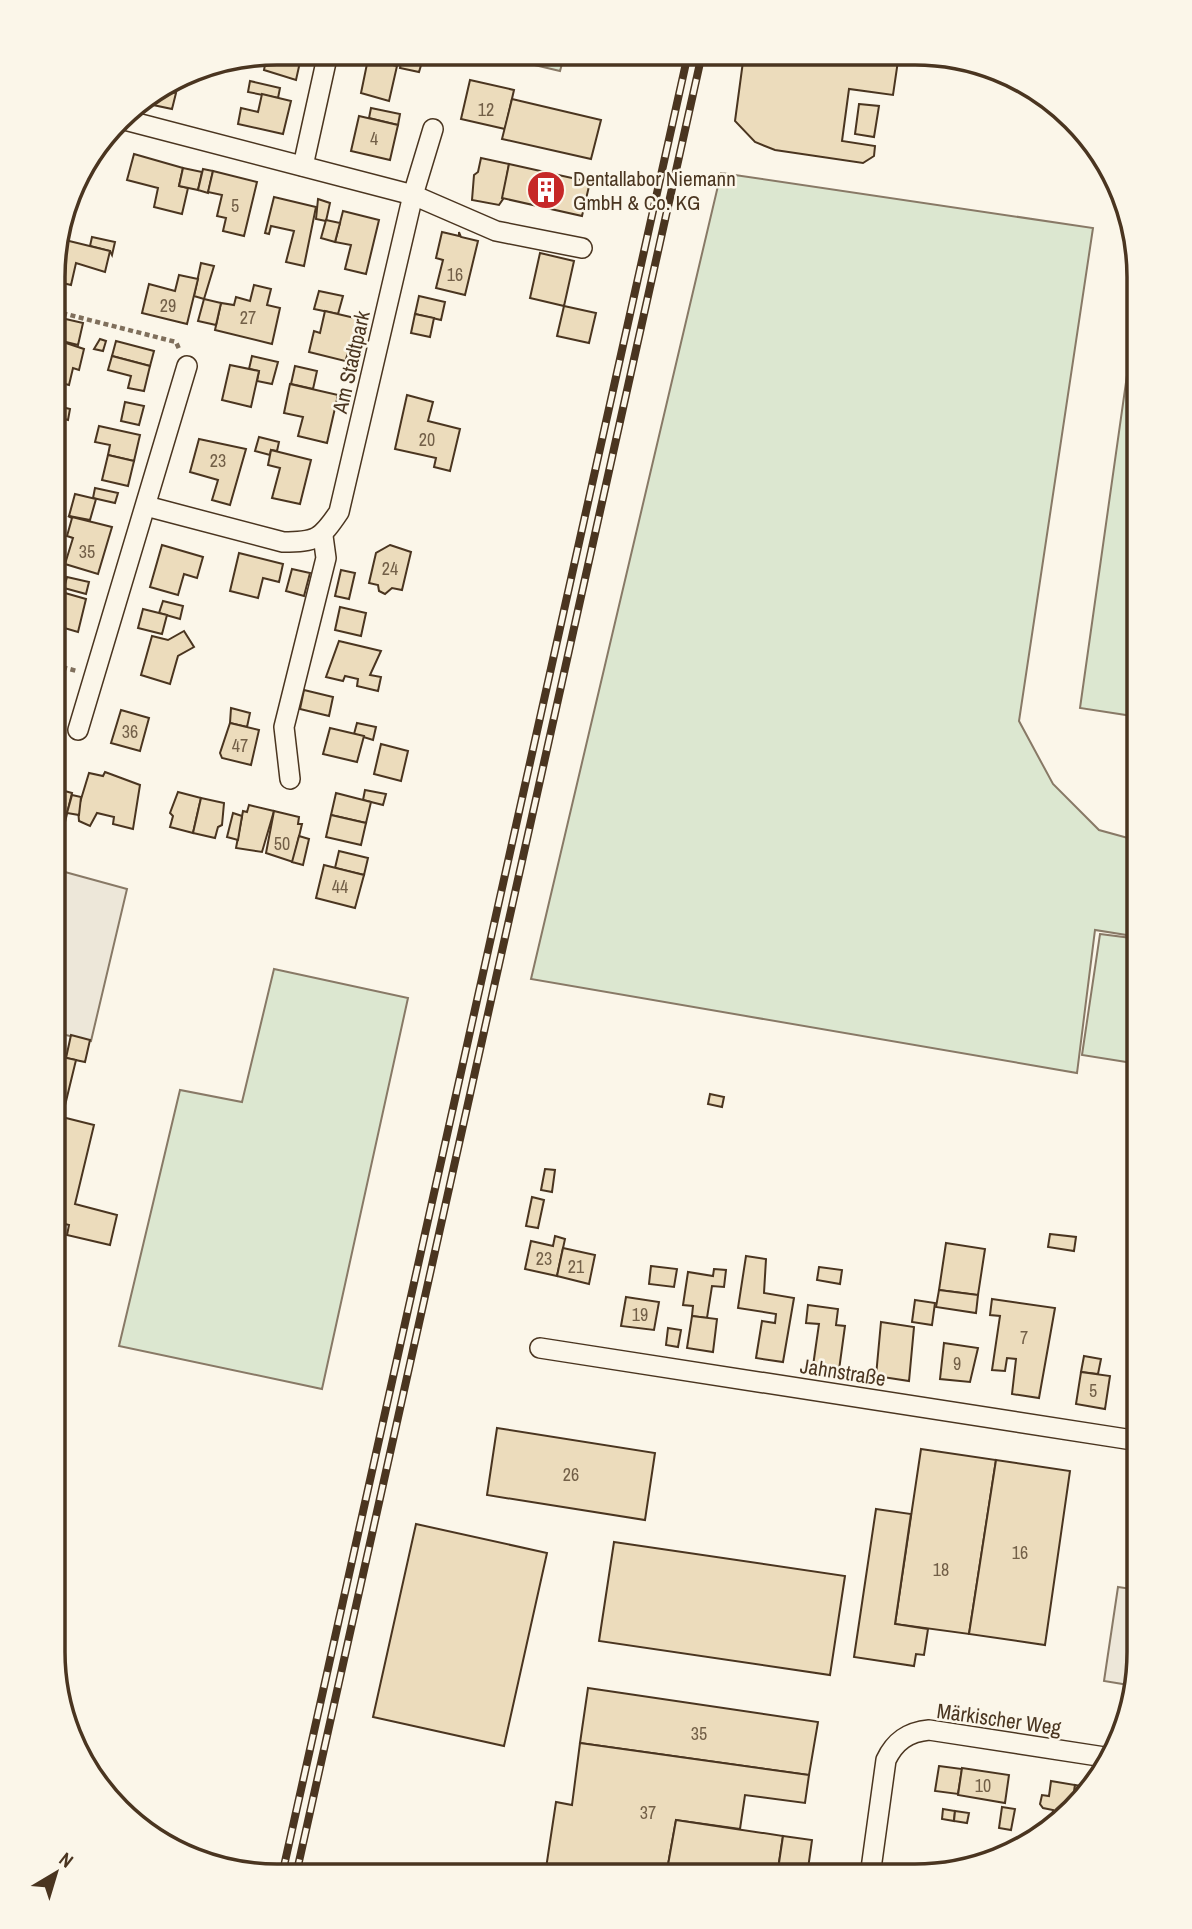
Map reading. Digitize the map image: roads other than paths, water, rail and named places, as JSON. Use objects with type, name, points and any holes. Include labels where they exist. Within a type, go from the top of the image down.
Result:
[{"type":"street","points":[[303,166],[325,65]]},
{"type":"street","points":[[132,122],[413,195],[496,231],[582,248]]},
{"type":"street","name":"Am Stadtpark","points":[[290,779],[284,727],[326,558],[324,536],[339,512],[413,195],[433,129]]},
{"type":"street","points":[[78,730],[187,366]]},
{"type":"street","points":[[146,506],[283,542],[305,542],[324,536]]},
{"type":"street","name":"Jahnstraße","points":[[540,1348],[1127,1439]]},
{"type":"street","name":"Märkischer Weg","points":[[872,1864],[886,1760],[892,1745],[914,1732],[929,1730],[1100,1756]]},
{"type":"railway","points":[[284,1864],[686,65]]},
{"type":"railway","points":[[298,1864],[700,65]]},
{"type":"place","name":"Dentallabor Niemann GmbH & Co. KG","points":[[546,190]]}]
